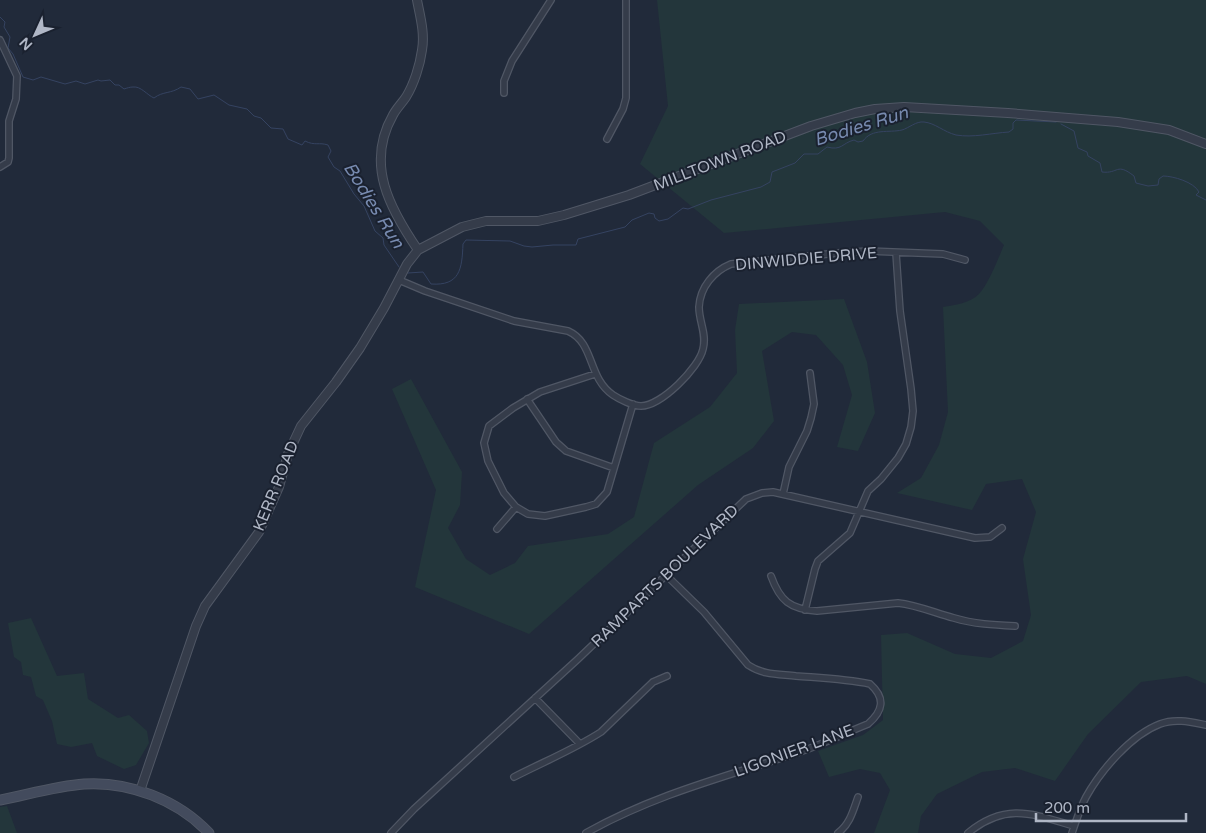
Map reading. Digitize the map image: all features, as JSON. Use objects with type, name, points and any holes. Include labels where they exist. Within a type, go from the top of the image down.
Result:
[{"type":"main road","points":[[0,800],[82,784],[100,784],[140,791],[166,801],[194,819],[209,833]]},
{"type":"street","points":[[417,0],[423,34],[422,50],[407,96],[388,125],[382,146],[380,169],[383,183],[396,215],[418,250]]},
{"type":"street","points":[[504,94],[506,73],[522,43],[551,0]]},
{"type":"street","points":[[607,139],[623,109],[626,98],[626,0]]},
{"type":"street","points":[[0,40],[17,76],[16,99],[9,121],[9,158],[8,162],[0,167]]},
{"type":"street","name":"MILLTOWN ROAD","points":[[418,250],[462,227],[486,221],[538,221],[630,196],[811,126],[854,113],[875,109],[904,108],[1008,113],[1118,122],[1168,130],[1206,144]]},
{"type":"street","name":"KERR ROAD","points":[[140,791],[196,626],[206,606],[258,532],[279,487],[288,454],[301,426],[356,354],[384,308],[407,264],[418,250]]},
{"type":"street","name":"DINWIDDIE DRIVE","points":[[633,404],[640,406],[655,403],[693,369],[699,360],[705,337],[699,308],[702,294],[706,284],[721,268],[731,264],[868,252],[943,254],[965,260]]},
{"type":"street","points":[[805,610],[818,561],[850,533],[868,491],[881,479],[898,458],[906,444],[911,427],[913,411],[912,389],[900,311],[896,253]]},
{"type":"street","points":[[399,280],[433,294],[514,321],[568,331],[574,334],[586,349],[595,374],[602,385],[613,395],[633,404],[607,492],[596,504],[586,508],[545,516],[528,514],[516,507],[504,493],[488,461],[484,443],[489,426],[499,417],[540,392],[595,374]]},
{"type":"street","points":[[783,494],[789,466],[811,418],[814,404],[810,373]]},
{"type":"street","points":[[527,399],[556,442],[566,450],[614,468]]},
{"type":"street","name":"RAMPARTS BOULEVARD","points":[[392,833],[746,499],[762,492],[783,494],[975,538],[990,537],[1002,528]]},
{"type":"street","points":[[497,529],[516,507]]},
{"type":"street","name":"LIGONIER LANE","points":[[586,833],[626,812],[663,796],[796,753],[868,724],[878,716],[881,701],[876,689],[870,684],[836,679],[772,675],[756,670],[748,665],[704,612],[666,575]]},
{"type":"street","points":[[771,576],[777,592],[787,603],[805,610],[817,611],[898,603],[909,604],[980,624],[1015,626]]},
{"type":"street","points":[[514,777],[556,758],[600,732],[652,682],[666,676]]},
{"type":"street","points":[[535,698],[580,744]]},
{"type":"street","points":[[1072,833],[1086,798],[1117,754],[1146,732],[1161,724],[1177,721],[1206,725]]},
{"type":"street","points":[[838,833],[846,827],[850,820],[858,797]]},
{"type":"street","points":[[968,833],[988,822],[1014,812],[1030,814],[1074,826]]},
{"type":"green space","points":[[657,0],[1206,0],[1206,684],[1187,676],[1141,682],[1088,734],[1055,781],[1015,768],[982,772],[937,794],[921,816],[918,833],[874,833],[890,790],[880,773],[860,769],[829,777],[818,751],[863,735],[883,720],[881,635],[907,633],[955,654],[991,658],[1023,641],[1031,615],[1023,559],[1036,512],[1022,479],[986,484],[972,510],[897,493],[921,478],[939,445],[948,412],[943,307],[967,302],[979,294],[990,277],[1004,245],[980,221],[945,212],[724,233],[640,164],[668,106]]},
{"type":"green space","points":[[844,299],[867,362],[875,413],[858,451],[837,447],[852,395],[843,365],[816,335],[792,332],[762,351],[774,421],[753,448],[698,485],[529,634],[415,587],[436,490],[392,389],[411,379],[462,472],[460,505],[448,528],[466,559],[490,575],[515,563],[528,546],[608,534],[634,517],[654,443],[710,407],[737,373],[735,330],[739,304]]},
{"type":"green space","points":[[31,618],[57,676],[84,673],[88,699],[118,718],[129,715],[147,731],[149,743],[136,765],[124,769],[97,756],[92,743],[71,747],[57,744],[52,721],[43,700],[36,696],[31,677],[23,675],[21,662],[14,657],[8,623]]},
{"type":"green space","points":[[7,806],[17,833],[0,833],[0,807]]},
{"type":"waterway","name":"Bodies Run","points":[[0,17],[5,22],[4,27],[10,37],[8,48],[13,54],[23,77],[33,80],[41,77],[65,84],[76,81],[85,84],[98,80],[110,80],[115,85],[119,85],[124,89],[139,88],[154,98],[181,87],[190,89],[198,99],[214,95],[229,105],[247,109],[254,116],[261,118],[271,128],[283,129],[288,139],[302,145],[305,141],[328,145],[331,151],[328,157],[364,206],[375,231],[383,238],[384,245],[399,267]]},
{"type":"waterway","name":"Bodies Run","points":[[408,273],[423,272],[431,284],[441,284],[454,279],[460,268],[463,244],[466,240],[510,241],[532,247],[576,245],[578,239],[625,227],[632,220],[649,213],[654,214],[655,218],[659,221],[668,219],[683,208],[688,209],[711,200],[761,187],[770,182],[772,172],[795,163],[804,154],[818,154],[827,147],[836,148],[850,141],[863,141],[871,134],[902,130],[918,123],[928,123],[956,135],[969,136],[1009,132],[1013,129],[1013,123],[1016,120],[1056,122]]},
{"type":"waterway","name":"Bodies Run","points":[[1061,124],[1074,131],[1078,148],[1087,152],[1088,156],[1100,163],[1102,172],[1124,170],[1134,176],[1136,183],[1148,186],[1158,185],[1159,179],[1163,176],[1177,178],[1193,185],[1199,192],[1196,195],[1206,200]]}]
